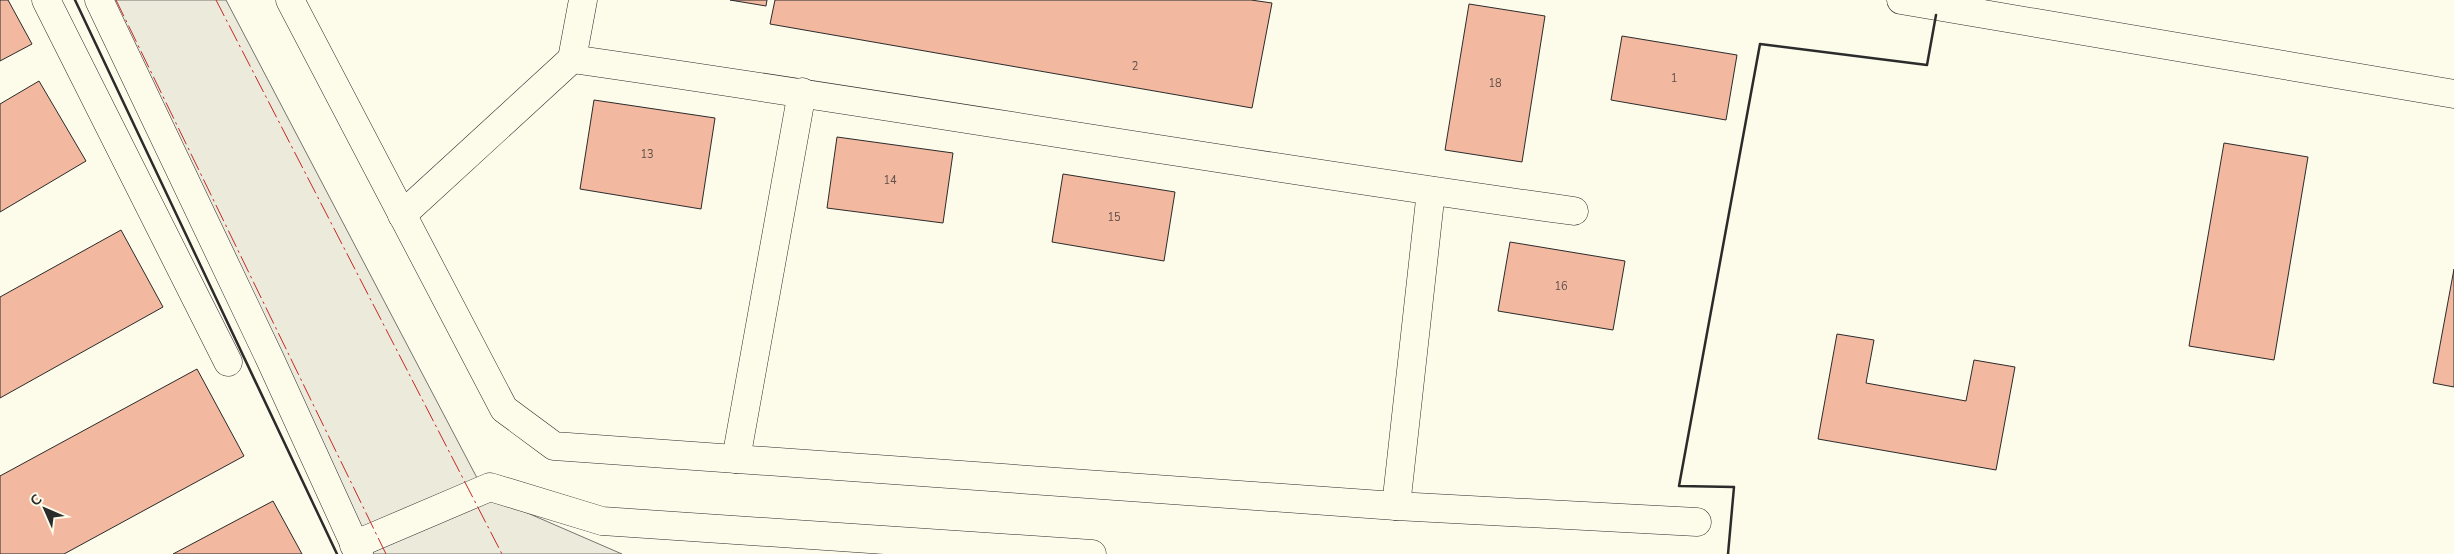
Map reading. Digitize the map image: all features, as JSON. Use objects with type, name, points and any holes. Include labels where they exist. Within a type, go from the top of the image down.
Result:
[{"type":"street","points":[[46,0],[228,362]]},
{"type":"street","points":[[99,0],[262,342],[357,549],[490,487],[602,521],[1092,554]]},
{"type":"street","points":[[290,0],[504,409],[554,446],[1396,506],[1696,522]]},
{"type":"street","points":[[402,215],[572,59],[583,0]]},
{"type":"street","points":[[1901,0],[2454,94]]},
{"type":"street","points":[[572,59],[802,92],[1431,192],[1574,211]]},
{"type":"street","points":[[736,459],[802,92]]},
{"type":"street","points":[[1396,506],[1431,192]]},
{"type":"shaded area","points":[[99,0],[226,0],[486,495],[622,554],[359,554]]},
{"type":"building","points":[[0,0],[8,0],[32,44],[0,61]]},
{"type":"building","points":[[730,0],[767,0],[766,6]]},
{"type":"building","points":[[775,0],[1251,0],[1272,3],[1252,108],[770,24]]},
{"type":"building","points":[[1469,4],[1545,16],[1522,162],[1445,150]]},
{"type":"building","points":[[1622,36],[1737,55],[1726,120],[1611,100]]},
{"type":"building","points":[[39,81],[86,161],[0,212],[0,104]]},
{"type":"building","points":[[594,100],[715,118],[701,209],[580,189]]},
{"type":"building","points":[[837,137],[953,153],[943,223],[827,208]]},
{"type":"building","points":[[2224,143],[2308,157],[2274,360],[2189,346]]},
{"type":"building","points":[[1063,174],[1175,192],[1164,261],[1052,242]]},
{"type":"building","points":[[121,230],[163,307],[0,398],[0,297]]},
{"type":"building","points":[[1510,242],[1625,261],[1613,330],[1498,311]]},
{"type":"building","points":[[2454,269],[2454,387],[2433,383]]},
{"type":"building","points":[[1837,334],[1874,340],[1866,383],[1966,401],[1974,360],[2015,367],[1996,470],[1818,439]]},
{"type":"building","points":[[197,369],[244,456],[64,554],[0,554],[0,476]]},
{"type":"building","points":[[273,501],[302,554],[173,554]]},
{"type":"wall","points":[[75,0],[337,554]]},
{"type":"wall","points":[[1728,554],[1734,487],[1679,486],[1760,44],[1927,65],[1936,15]]},
{"type":"power","points":[[116,0],[386,554]]},
{"type":"power","points":[[216,0],[502,554]]}]
